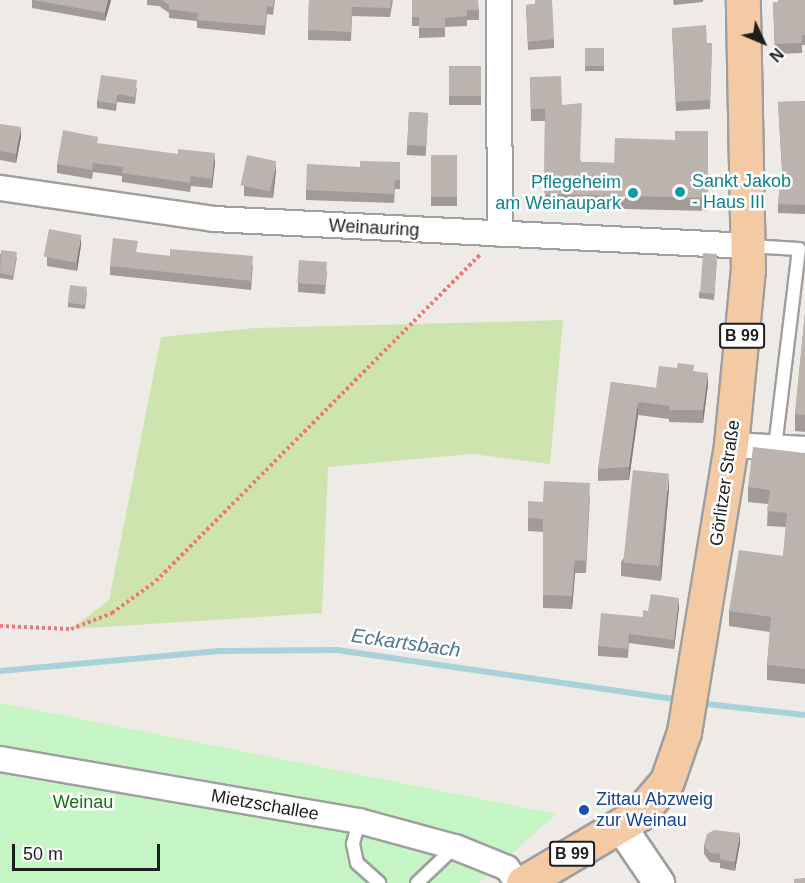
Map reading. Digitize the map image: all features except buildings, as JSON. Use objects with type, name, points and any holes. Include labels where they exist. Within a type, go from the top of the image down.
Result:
[{"type":"main road","name":"Görlitzer Straße","points":[[523,883],[621,827],[656,798],[667,781],[684,732],[697,669],[731,445],[749,246],[742,0]]},
{"type":"street","points":[[499,0],[500,234]]},
{"type":"street","name":"Weinauring","points":[[0,188],[214,219],[749,246]]},
{"type":"street","points":[[731,445],[805,449]]},
{"type":"street","name":"Mietzschallee","points":[[0,759],[359,821],[455,847],[507,868],[518,883]]},
{"type":"street","points":[[621,827],[659,883]]},
{"type":"lane","points":[[749,246],[799,249],[775,447]]},
{"type":"lane","points":[[359,821],[353,844],[357,863],[379,883]]},
{"type":"lane","points":[[417,883],[455,847]]},
{"type":"path","points":[[0,626],[71,629],[112,613],[156,581],[500,234]]},
{"type":"green space","points":[[563,320],[550,464],[472,454],[328,467],[322,613],[71,629],[109,600],[161,337],[255,328]]},
{"type":"green space","name":"Weinau","points":[[0,703],[556,814],[479,883],[0,883]]},
{"type":"waterway","name":"Eckartsbach","points":[[0,671],[219,651],[337,650],[680,700]]},
{"type":"waterway","name":"Eckartsbach","points":[[698,703],[805,715]]},
{"type":"place","name":"Sankt Jakob - Haus III","points":[[680,192]]},
{"type":"place","name":"Pflegeheim am Weinaupark","points":[[633,193]]},
{"type":"place","name":"Zittau Abzweig zur Weinau","points":[[584,810]]}]
